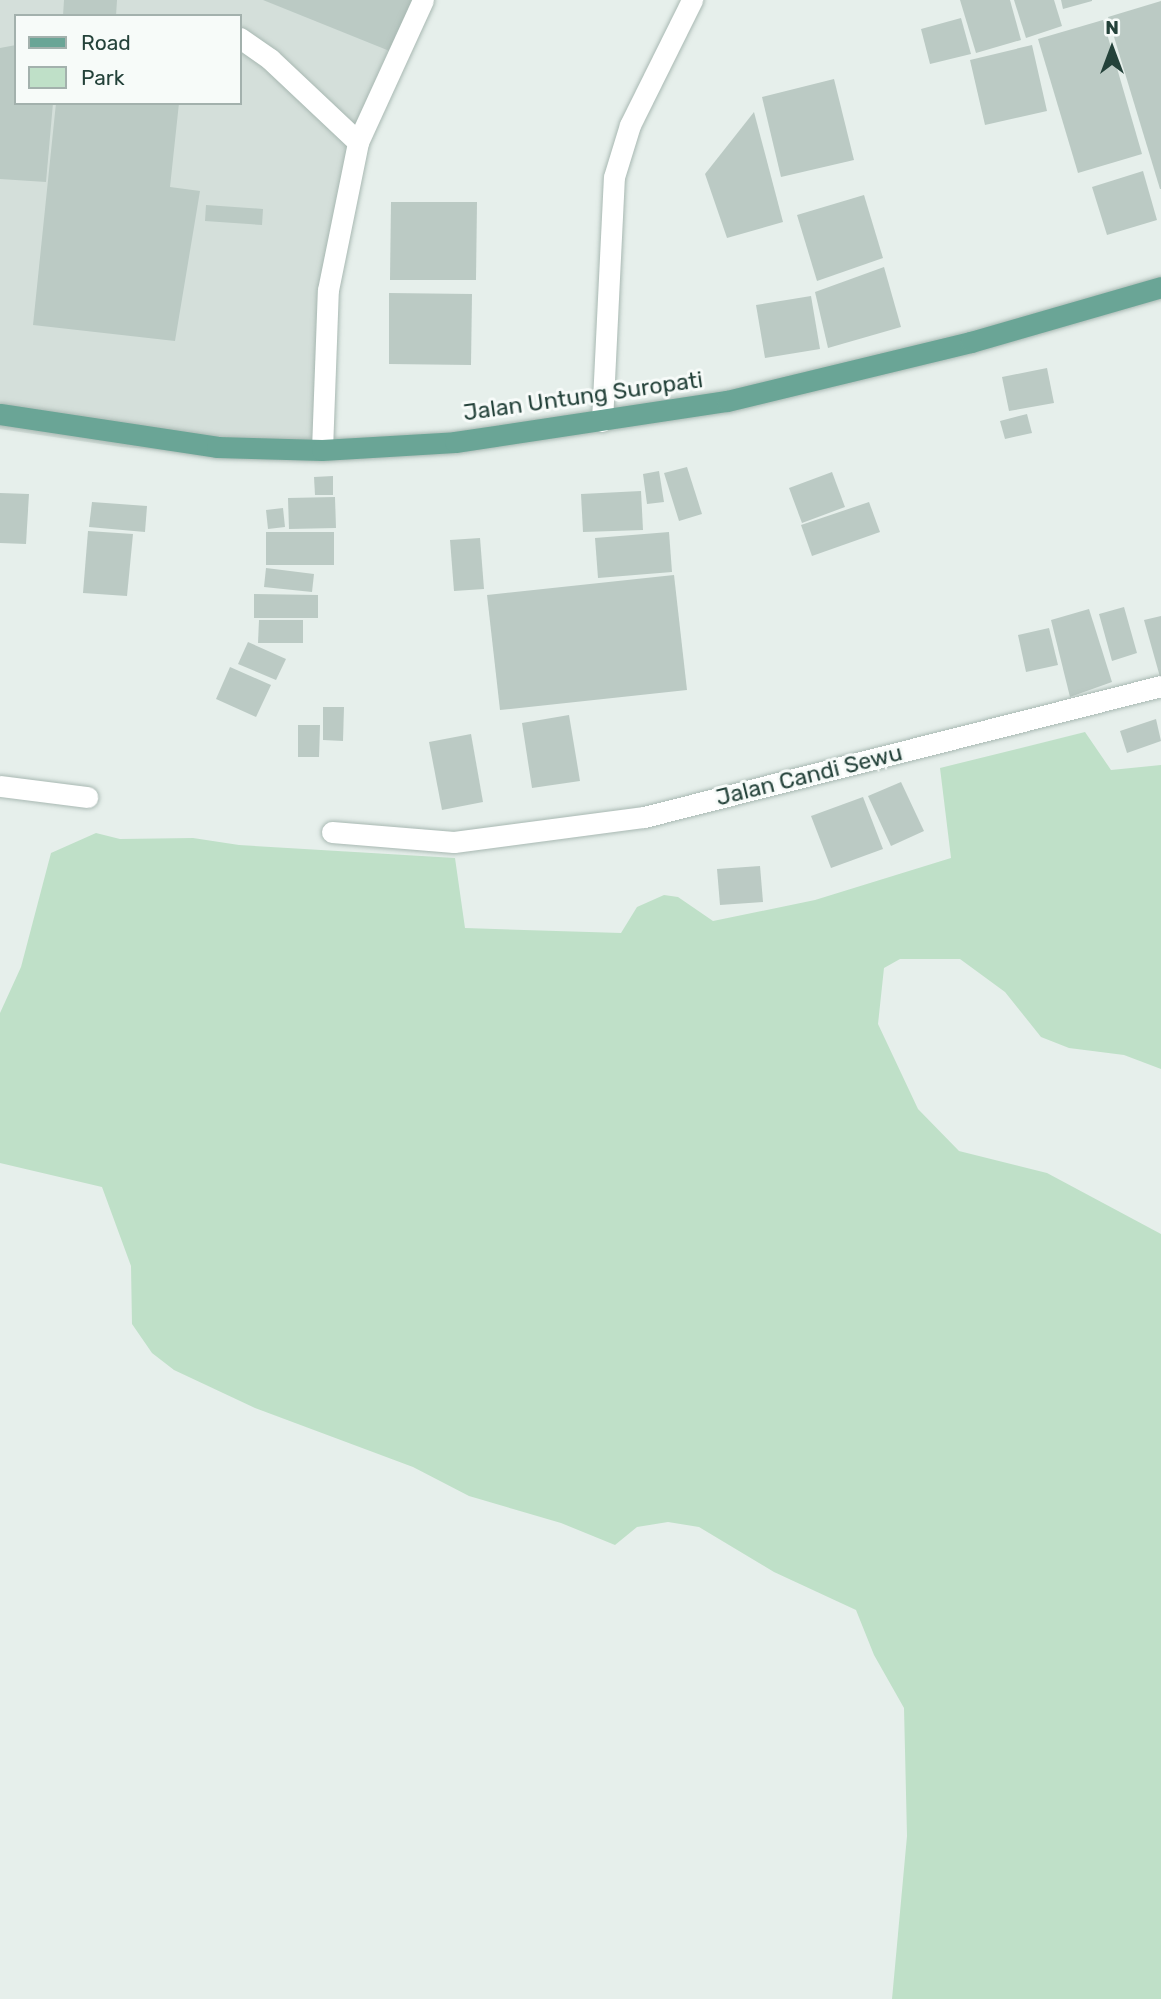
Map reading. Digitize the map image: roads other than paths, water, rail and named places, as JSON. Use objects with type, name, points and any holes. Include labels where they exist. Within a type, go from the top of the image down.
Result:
[{"type":"main road","name":"Jalan Untung Suropati","points":[[0,414],[217,447],[322,450],[455,442],[602,421],[795,385],[971,342],[1161,288]]},
{"type":"street","points":[[322,450],[328,290],[358,142],[424,0]]},
{"type":"street","points":[[602,421],[614,177],[630,125],[692,0]]},
{"type":"street","points":[[242,39],[270,59],[358,142]]},
{"type":"street","name":"Jalan Candi Sewu","points":[[332,832],[454,842],[644,817],[1161,686]]},
{"type":"street","points":[[0,786],[87,797]]}]
